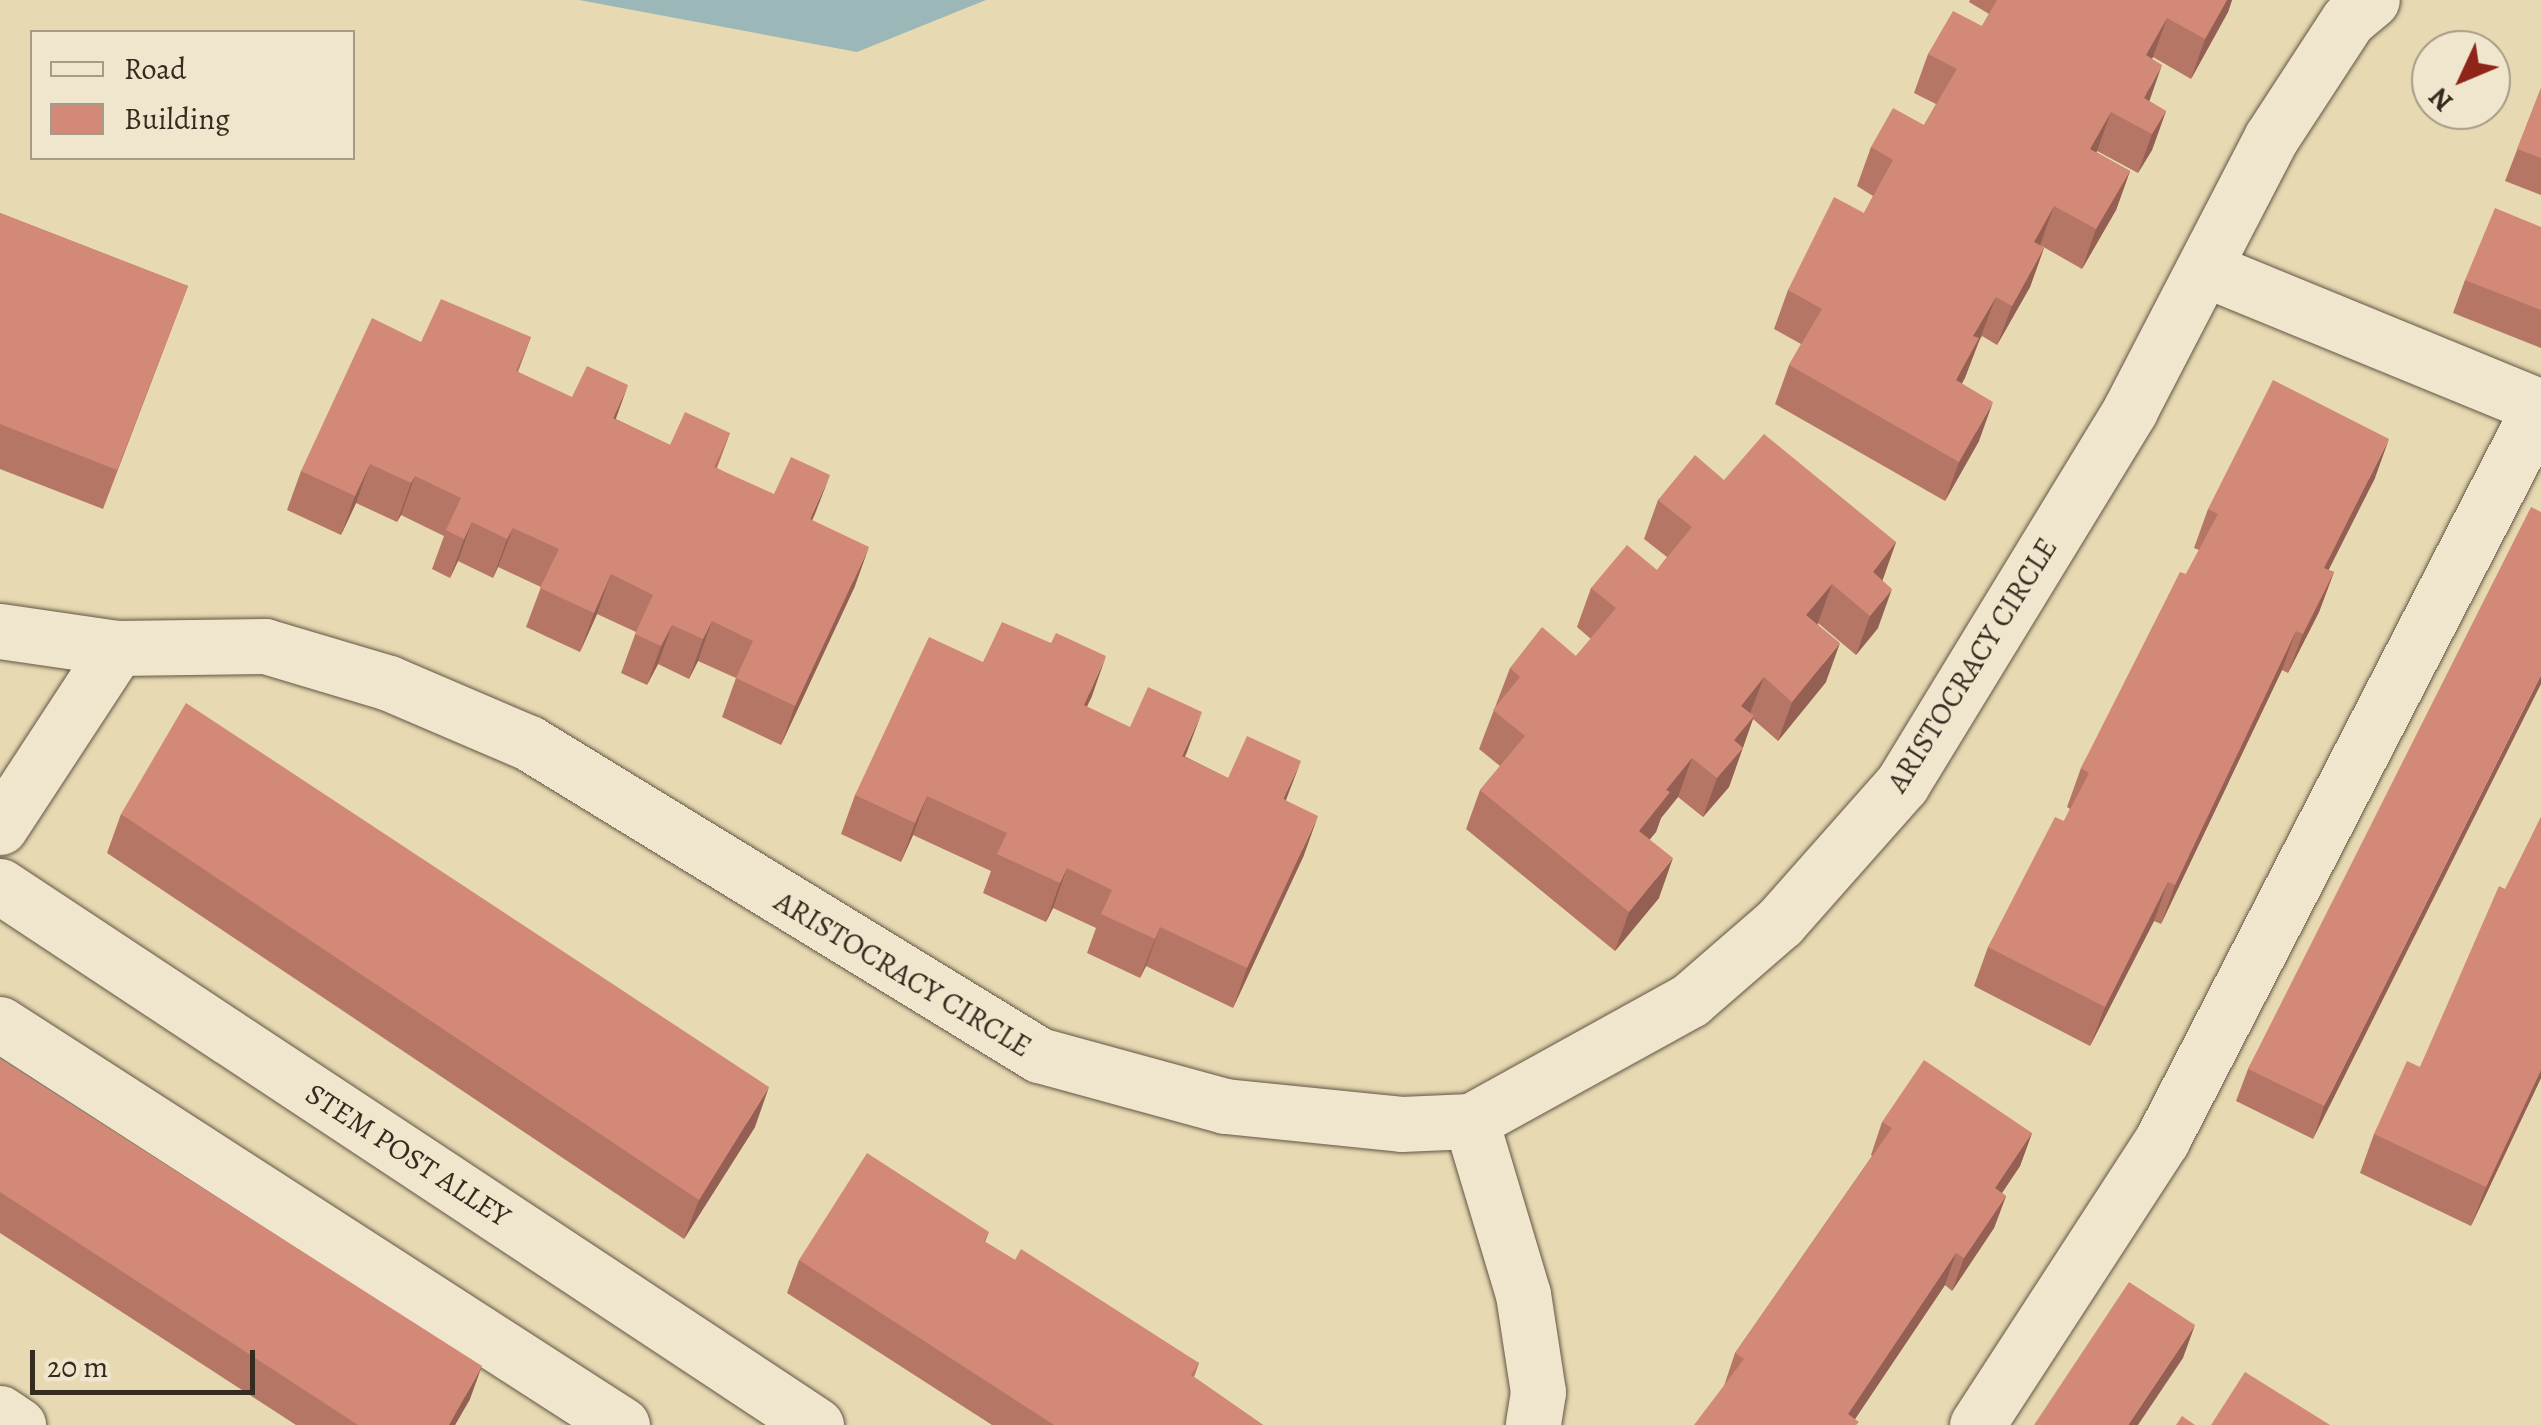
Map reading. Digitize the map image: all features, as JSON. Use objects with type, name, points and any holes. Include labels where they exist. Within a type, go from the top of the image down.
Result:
[{"type":"street","name":"ARISTOCRACY CIRCLE","points":[[0,631],[117,648],[264,646],[389,682],[529,743],[1038,1055],[1225,1106],[1401,1124],[1471,1121],[1690,1000],[1780,922],[1890,798],[2130,410],[2207,270],[2271,138],[2348,20],[2372,0]]},
{"type":"street","points":[[1977,1425],[2162,1140],[2541,407],[2207,270]]},
{"type":"street","points":[[0,827],[117,648]]},
{"type":"street","name":"STEM POST ALLEY","points":[[0,886],[816,1425]]},
{"type":"street","points":[[0,1024],[622,1425]]},
{"type":"street","points":[[1471,1121],[1523,1294],[1538,1392],[1533,1425]]},
{"type":"street","points":[[0,1413],[18,1425]]},
{"type":"water","points":[[579,0],[986,0],[857,52]]},
{"type":"building","points":[[1997,0],[2227,0],[2205,39],[2167,18],[2146,55],[2162,65],[2144,98],[2166,111],[2152,134],[2111,112],[2090,149],[2130,171],[2096,229],[2054,206],[2034,242],[2044,248],[2012,306],[1996,297],[1973,336],[1979,338],[1956,380],[1993,402],[1959,462],[1789,365],[1822,309],[1788,290],[1834,197],[1864,213],[1893,160],[1871,147],[1893,108],[1924,125],[1957,69],[1928,54],[1953,11],[1982,26]]},
{"type":"building","points":[[2541,88],[2541,158],[2517,149]]},
{"type":"building","points":[[2495,208],[2541,227],[2541,310],[2465,280]]},
{"type":"building","points":[[0,213],[188,286],[117,470],[0,424]]},
{"type":"building","points":[[441,299],[531,337],[516,371],[572,397],[587,366],[628,385],[613,418],[670,445],[685,412],[730,433],[714,467],[774,494],[791,457],[830,475],[810,519],[869,547],[795,706],[736,678],[753,641],[712,621],[703,639],[672,625],[661,646],[635,634],[653,595],[611,574],[594,613],[540,588],[559,549],[513,528],[507,539],[472,522],[464,539],[446,530],[461,498],[415,476],[411,483],[370,464],[355,496],[301,471],[372,318],[421,342]]},
{"type":"building","points":[[2273,380],[2389,439],[2324,568],[2334,572],[2303,634],[2296,631],[2175,885],[2168,882],[2105,1007],[1988,947],[2055,817],[2064,821],[2089,773],[2081,768],[2180,572],[2186,574],[2218,514],[2208,509]]},
{"type":"building","points":[[1764,434],[1896,542],[1873,572],[1892,589],[1870,616],[1832,584],[1806,615],[1840,643],[1792,702],[1764,677],[1741,706],[1754,716],[1734,740],[1743,748],[1717,778],[1692,758],[1666,790],[1670,792],[1639,831],[1673,858],[1629,912],[1480,790],[1525,736],[1493,710],[1520,677],[1510,668],[1542,627],[1576,656],[1616,608],[1591,588],[1627,545],[1657,570],[1692,527],[1658,500],[1695,455],[1724,480]]},
{"type":"building","points":[[2531,507],[2541,512],[2541,675],[2324,1106],[2248,1069]]},
{"type":"building","points":[[1002,622],[1051,643],[1056,633],[1106,656],[1084,705],[1130,727],[1148,687],[1202,712],[1182,756],[1228,778],[1247,736],[1301,761],[1283,799],[1318,816],[1247,968],[1160,927],[1155,939],[1101,914],[1112,890],[1067,868],[1060,883],[997,854],[1007,833],[927,796],[915,823],[855,795],[929,637],[983,662]]},
{"type":"building","points":[[186,703],[769,1087],[699,1200],[121,814]]},
{"type":"building","points":[[2541,817],[2541,1070],[2486,1187],[2374,1134],[2407,1061],[2420,1067],[2499,886],[2505,889]]},
{"type":"building","points":[[0,1059],[482,1366],[449,1425],[358,1425],[0,1192]]},
{"type":"building","points":[[1924,1060],[2032,1133],[1995,1188],[2006,1196],[1964,1258],[1956,1253],[1848,1414],[1859,1422],[1856,1425],[1694,1425],[1744,1359],[1735,1353],[1892,1128],[1882,1122]]},
{"type":"building","points":[[867,1153],[989,1232],[984,1241],[1015,1260],[1021,1249],[1199,1363],[1191,1375],[1263,1425],[1054,1425],[799,1260]]},
{"type":"building","points":[[2129,1282],[2195,1325],[2128,1425],[2034,1425]]},
{"type":"building","points":[[2245,1372],[2330,1425],[2211,1425]]},
{"type":"building","points":[[2182,1416],[2195,1425],[2176,1425]]}]
